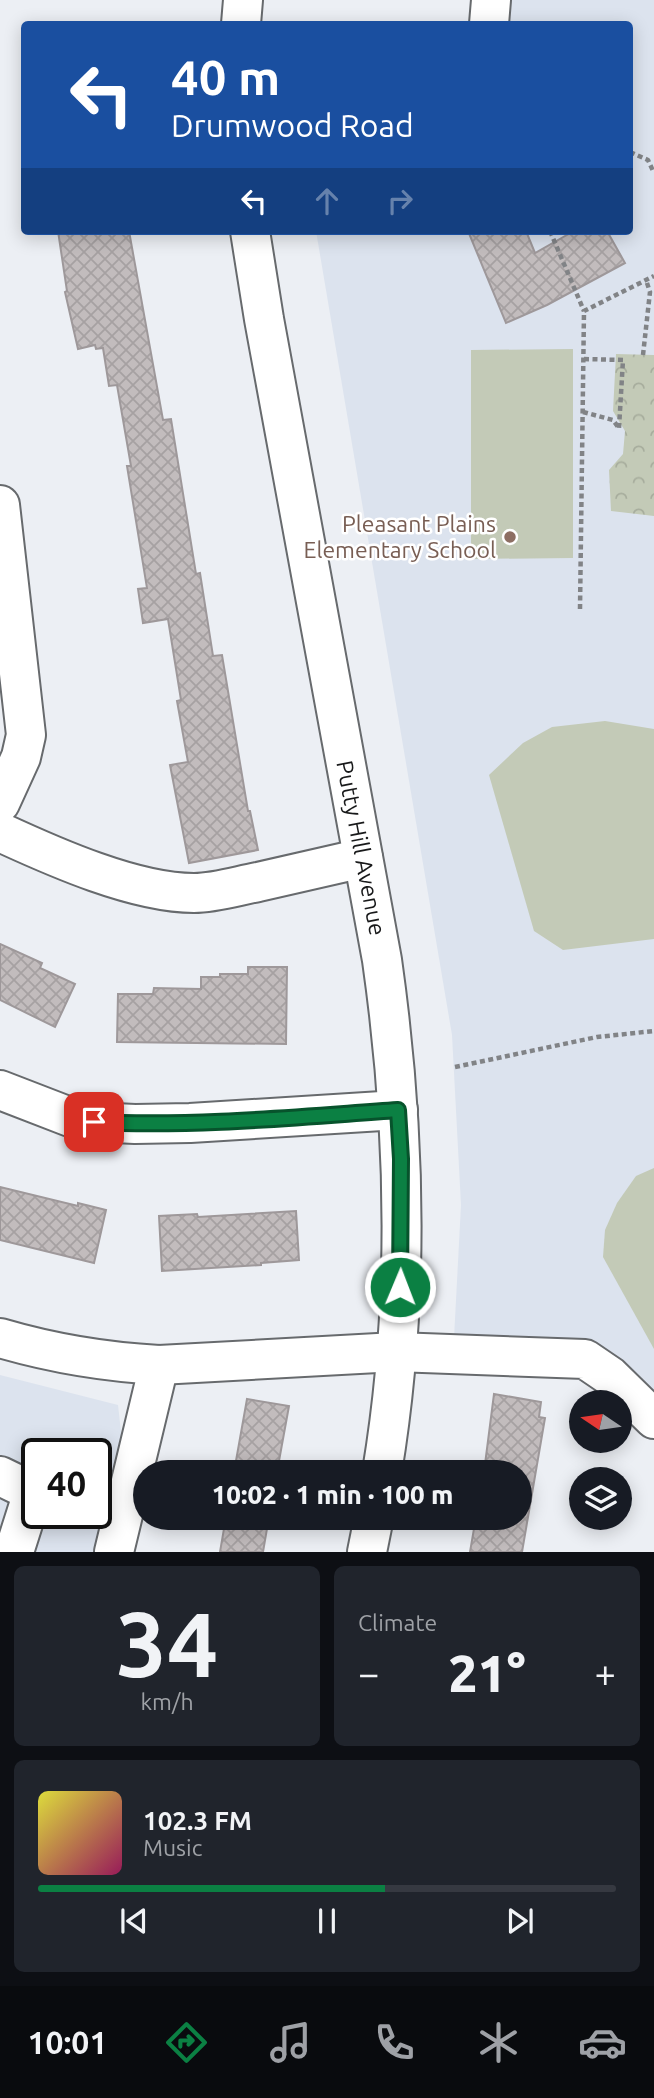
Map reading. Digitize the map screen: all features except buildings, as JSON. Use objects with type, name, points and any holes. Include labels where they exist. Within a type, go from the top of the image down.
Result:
[{"type":"street","points":[[241,21],[243,0]]},
{"type":"street","points":[[489,21],[491,0]]},
{"type":"street","name":"Putty Hill Avenue","points":[[251,235],[386,985],[398,1110],[401,1254],[396,1352],[383,1460]]},
{"type":"street","points":[[0,505],[26,736],[21,757],[0,803]]},
{"type":"street","points":[[0,832],[52,856],[102,874],[155,889],[195,893],[363,858]]},
{"type":"street","points":[[0,1090],[70,1117],[94,1122],[190,1123],[398,1110]]},
{"type":"street","points":[[0,1338],[28,1346],[120,1363],[159,1365],[396,1352],[585,1359],[610,1376],[654,1419]]},
{"type":"street","points":[[114,1552],[159,1365]]},
{"type":"street","points":[[0,1476],[33,1492],[14,1552]]},
{"type":"street","points":[[367,1552],[371,1530]]},
{"type":"path","points":[[633,153],[648,160],[654,173]]},
{"type":"path","points":[[552,235],[584,311],[580,610]]},
{"type":"path","points":[[584,311],[654,276]]},
{"type":"path","points":[[643,355],[650,292],[646,280]]},
{"type":"path","points":[[583,412],[613,420],[619,428],[623,360],[584,359]]},
{"type":"path","points":[[455,1067],[597,1037],[654,1031]]},
{"type":"shaded area","name":"Pleasant Plains Elementary School","points":[[503,0],[654,0],[654,1402],[593,1348],[454,1338],[461,1205],[452,1035],[317,235],[633,235],[633,21],[502,21]]},
{"type":"shaded area","points":[[0,1375],[118,1405],[126,1477],[112,1525],[112,1438],[21,1438],[21,1529],[111,1529],[104,1552],[0,1552]]},
{"type":"green space","points":[[573,349],[573,558],[471,559],[471,350]]},
{"type":"green space","points":[[616,354],[654,355],[654,516],[611,511],[609,470],[623,454],[625,431],[613,411]]},
{"type":"green space","points":[[605,721],[654,729],[654,939],[563,950],[534,931],[489,775],[523,743],[552,727]]},
{"type":"green space","points":[[654,1168],[654,1349],[603,1257],[605,1230],[617,1203],[636,1176]]},
{"type":"place","name":"Pleasant Plains Elementary School","points":[[510,537]]},
{"type":"route","points":[[94,1122],[190,1123],[398,1110],[401,1159],[400,1287]]}]
